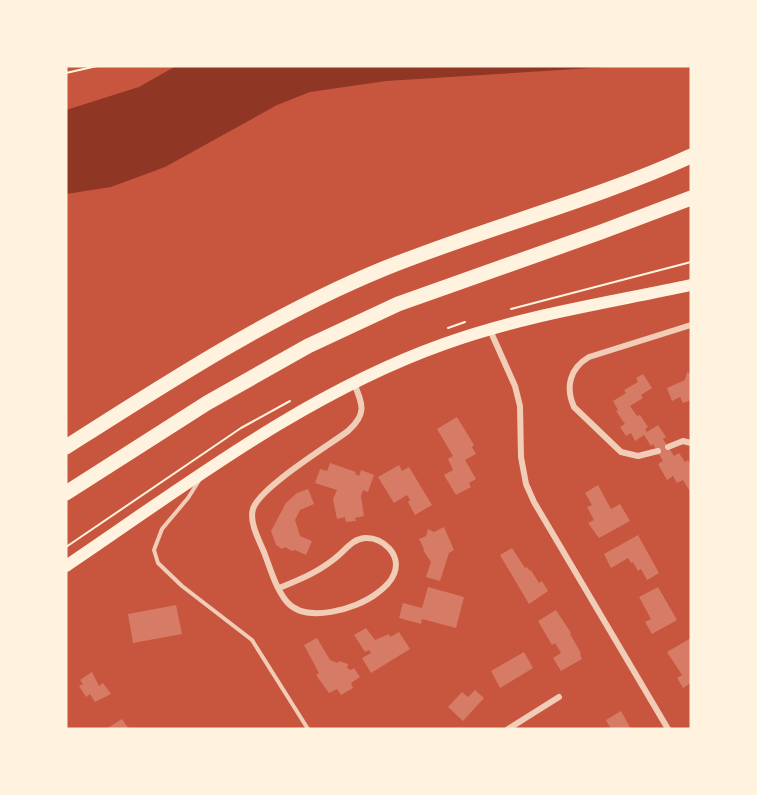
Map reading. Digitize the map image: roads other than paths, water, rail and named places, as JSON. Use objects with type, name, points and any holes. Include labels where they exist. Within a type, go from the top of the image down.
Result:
[{"type":"highway","points":[[66,447],[187,371],[301,307],[384,269],[691,156]]},
{"type":"highway","points":[[66,493],[207,403],[308,346],[398,304],[691,198]]},
{"type":"main road","points":[[66,566],[264,434],[354,383],[443,344],[490,329],[541,315],[691,285]]},
{"type":"street","points":[[658,451],[639,456],[621,452],[574,407],[570,398],[570,378],[574,369],[590,357],[691,325]]},
{"type":"street","points":[[490,329],[515,386],[520,406],[521,457],[526,484],[534,502],[668,729]]},
{"type":"street","points":[[279,588],[327,566],[358,540],[370,538],[381,541],[390,549],[395,560],[395,571],[386,586],[354,607],[308,613],[300,611],[285,600],[279,588],[258,538],[252,519],[257,500],[271,486],[354,426],[362,411],[362,402],[354,383]]},
{"type":"street","points":[[668,447],[683,441],[691,443]]},
{"type":"street","points":[[508,729],[559,697]]},
{"type":"lane","points":[[204,474],[188,498],[162,529],[154,550],[158,563],[182,586],[252,640],[308,729]]}]
